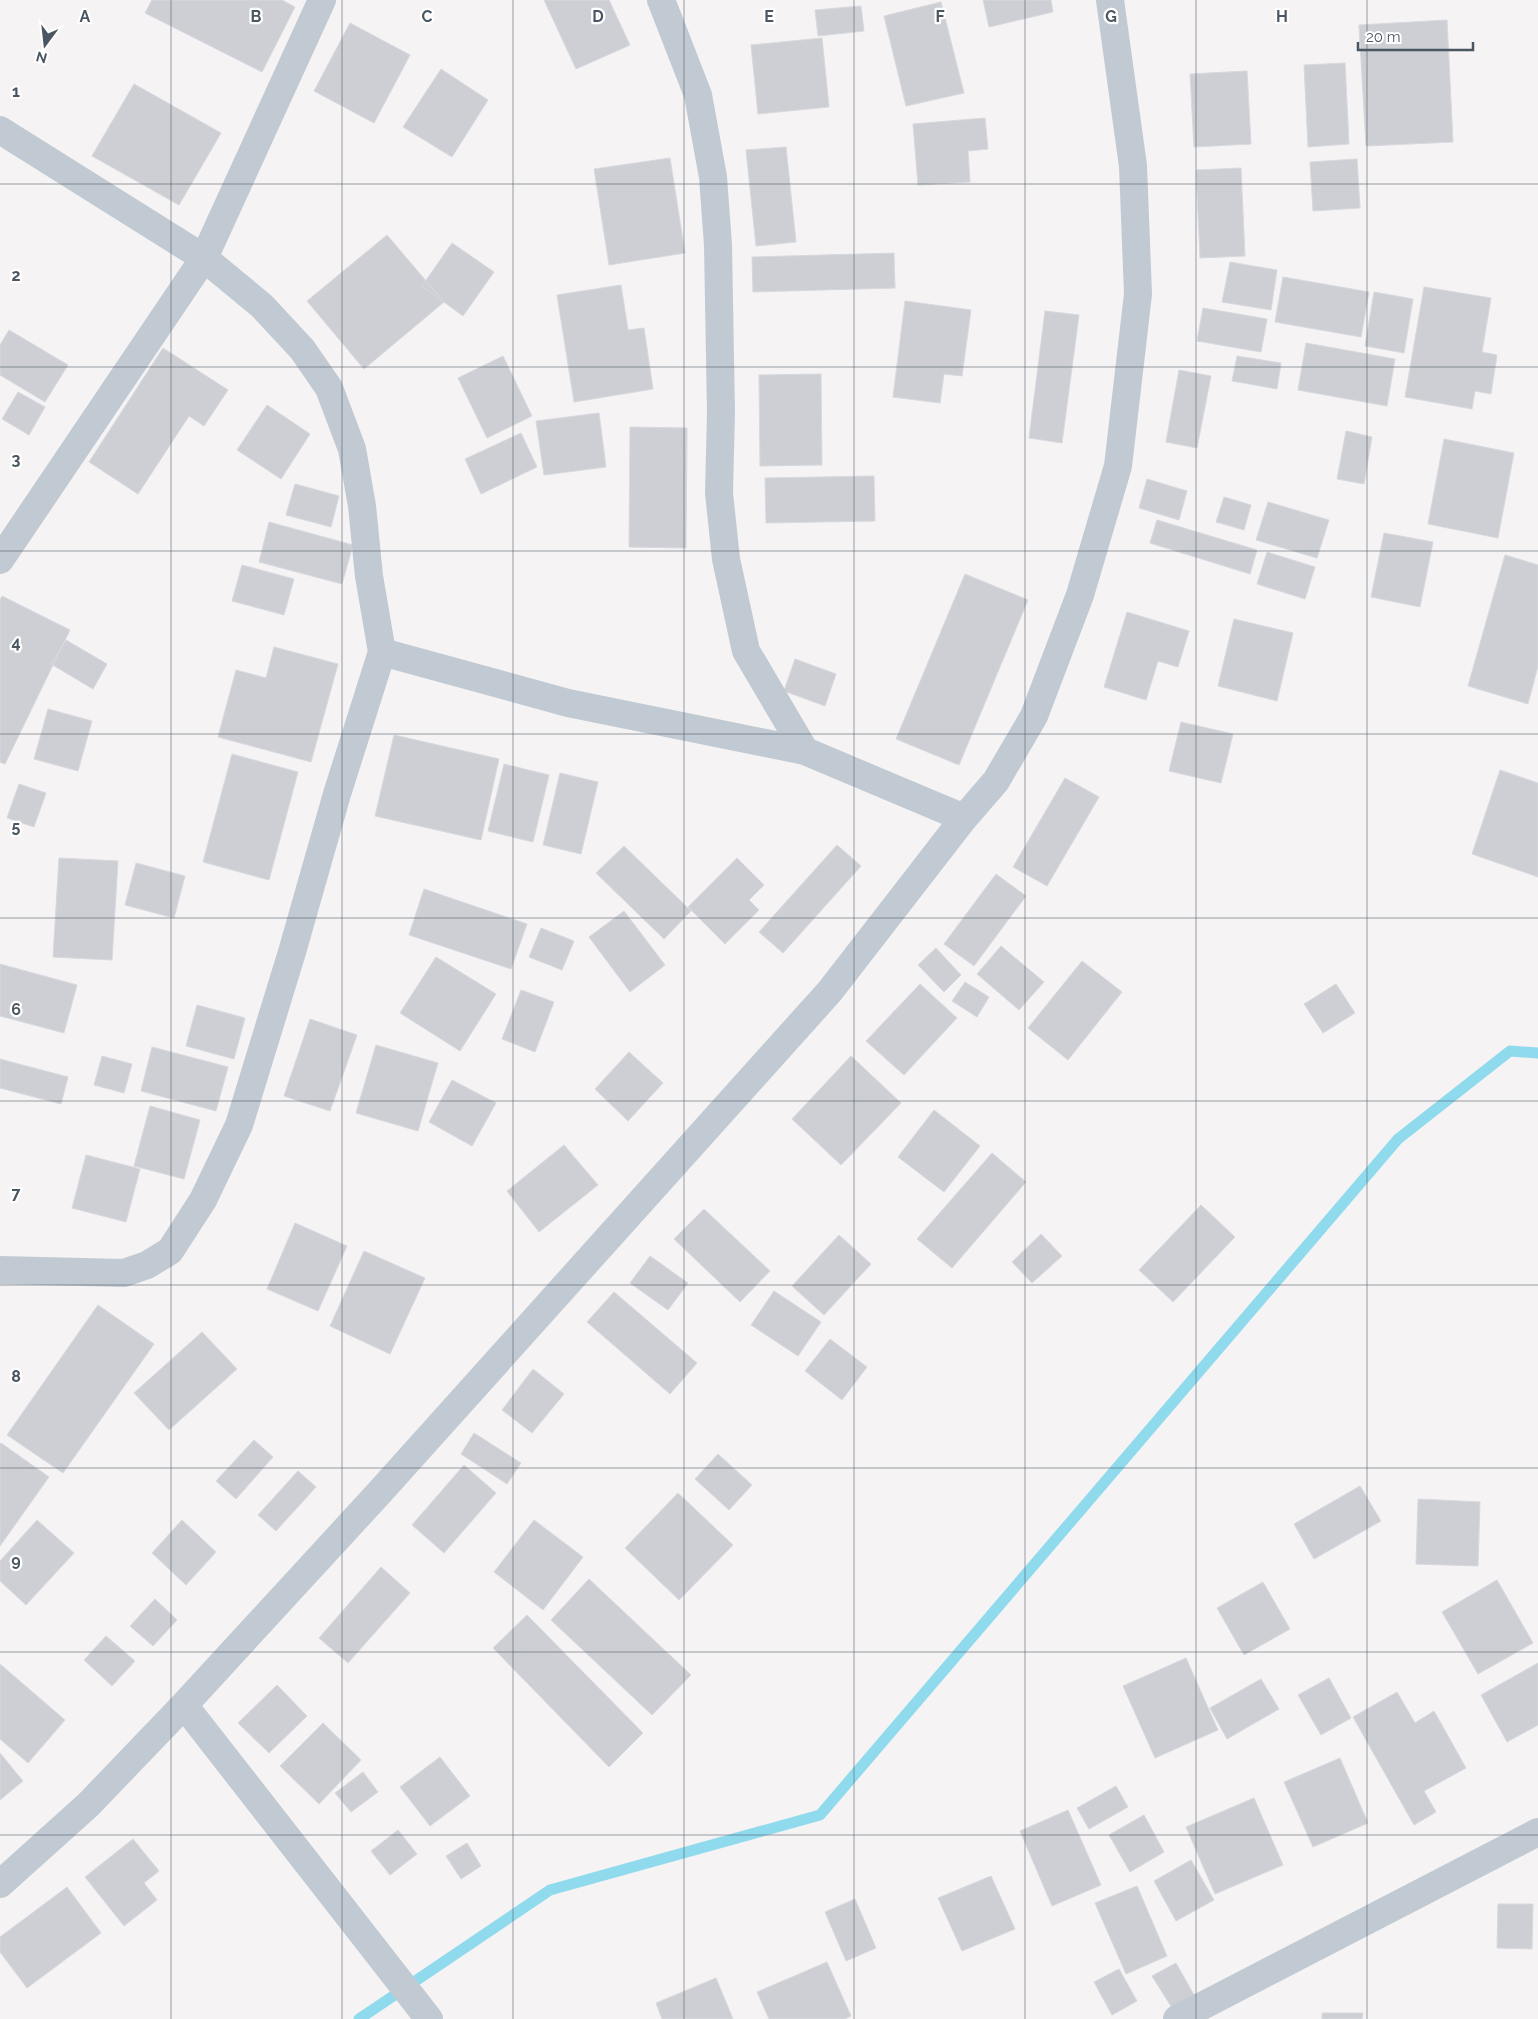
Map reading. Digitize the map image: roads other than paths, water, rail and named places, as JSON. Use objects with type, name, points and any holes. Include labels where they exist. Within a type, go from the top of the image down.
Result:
[{"type":"street","points":[[0,560],[204,258],[322,0]]},
{"type":"street","points":[[661,0],[698,95],[713,177],[718,264],[721,412],[719,493],[726,559],[746,651],[805,751]]},
{"type":"street","points":[[0,1884],[88,1805],[184,1705],[379,1493],[830,991],[964,818],[996,781],[1034,716],[1080,595],[1118,466],[1138,294],[1133,166],[1110,0]]},
{"type":"street","points":[[0,130],[204,258],[262,306],[302,349],[329,388],[352,449],[362,506],[369,576],[382,652],[336,794],[292,952],[239,1125],[203,1200],[170,1251],[139,1268],[124,1273],[0,1270]]},
{"type":"street","points":[[382,652],[568,703],[805,751],[964,818]]},
{"type":"street","points":[[184,1705],[429,2019]]},
{"type":"street","points":[[1177,2019],[1538,1832]]},
{"type":"waterway","points":[[359,2019],[550,1890],[820,1815],[1398,1139],[1510,1051],[1538,1053]]}]
